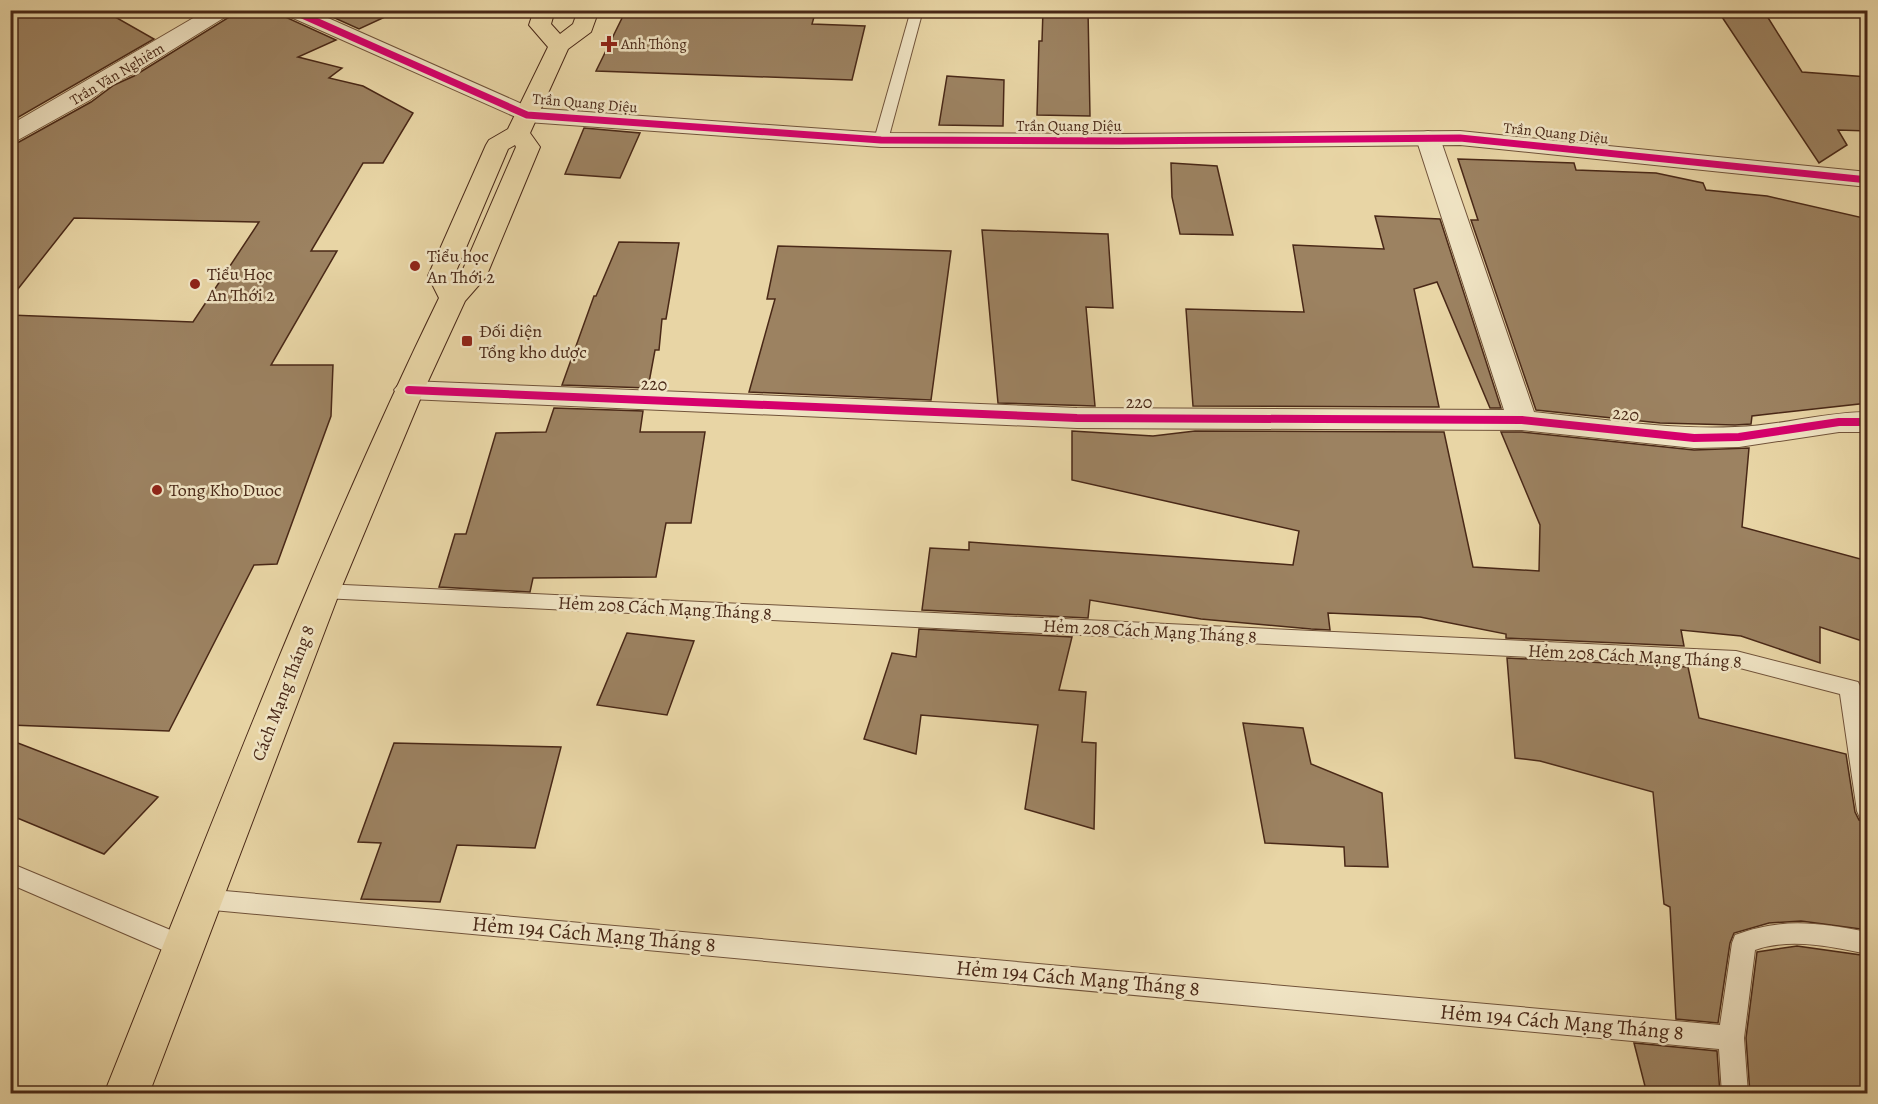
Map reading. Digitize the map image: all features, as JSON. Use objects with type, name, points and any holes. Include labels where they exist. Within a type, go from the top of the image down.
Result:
[{"type":"highway","points":[[545,10],[540,25],[559,46]]},
{"type":"highway","points":[[523,124],[559,46],[583,27],[589,10]]},
{"type":"highway","name":"Cách Mạng Tháng 8","points":[[126,1094],[323,591],[409,390],[453,298],[473,277],[528,147],[523,124]]},
{"type":"street","name":"Trần Văn Nghiêm","points":[[10,135],[82,95],[105,78],[125,69],[223,10]]},
{"type":"street","name":"Trần Quang Diệu","points":[[291,10],[523,124],[881,140],[1120,141],[1460,138],[1868,180]]},
{"type":"street","points":[[1428,138],[1522,420]]},
{"type":"street","name":"220","points":[[409,390],[1077,418],[1522,420],[1694,438],[1739,437],[1839,422],[1868,422]]},
{"type":"lane","points":[[881,140],[917,10]]},
{"type":"lane","name":"Hẻm 208 Cách Mạng Tháng 8","points":[[323,591],[1736,659],[1850,688],[1868,811]]},
{"type":"lane","points":[[10,873],[183,947]]},
{"type":"lane","name":"Hẻm 194 Cách Mạng Tháng 8","points":[[202,899],[1731,1038]]},
{"type":"lane","points":[[1735,1094],[1731,1038],[1744,943],[1758,936],[1785,932],[1825,935],[1868,943]]},
{"type":"building","points":[[10,10],[103,10],[154,39],[10,122]]},
{"type":"building","points":[[235,10],[279,10],[283,16],[336,40],[298,57],[342,68],[329,78],[363,86],[413,113],[383,163],[363,163],[311,251],[337,251],[271,365],[333,365],[331,416],[277,564],[254,565],[169,731],[10,725],[10,315],[193,322],[259,222],[74,218],[10,299],[10,144],[19,142],[91,102],[114,85],[134,76],[231,16]]},
{"type":"building","points":[[317,10],[400,10],[359,29]]},
{"type":"building","points":[[626,10],[816,10],[812,24],[865,26],[852,80],[596,71]]},
{"type":"building","points":[[1043,10],[1088,10],[1090,116],[1037,115],[1039,41],[1042,41]]},
{"type":"building","points":[[1720,14],[1767,16],[1802,72],[1868,77],[1868,131],[1838,130],[1847,145],[1819,163]]},
{"type":"building","points":[[947,76],[1004,80],[1003,126],[939,125]]},
{"type":"building","points":[[584,128],[640,133],[620,178],[565,174]]},
{"type":"building","points":[[1458,159],[1574,163],[1576,170],[1656,173],[1703,183],[1706,190],[1767,196],[1868,219],[1868,403],[1752,416],[1751,424],[1735,425],[1660,423],[1536,410],[1471,220],[1478,220]]},
{"type":"building","points":[[1171,163],[1217,166],[1233,235],[1180,234],[1172,197]]},
{"type":"building","points":[[1375,216],[1440,219],[1501,408],[1490,408],[1437,282],[1414,289],[1439,407],[1193,406],[1186,309],[1304,312],[1293,245],[1384,249]]},
{"type":"building","points":[[982,230],[1108,234],[1113,308],[1086,307],[1095,406],[998,403]]},
{"type":"building","points":[[619,242],[679,243],[666,319],[662,319],[659,350],[655,350],[648,388],[562,385],[594,296],[596,296]]},
{"type":"building","points":[[778,246],[951,251],[931,400],[749,392],[775,299],[767,299]]},
{"type":"building","points":[[554,408],[643,411],[640,432],[705,432],[691,523],[666,523],[656,577],[533,578],[530,592],[439,587],[455,534],[466,534],[496,433],[546,432]]},
{"type":"building","points":[[1072,431],[1153,436],[1195,431],[1444,432],[1473,567],[1539,571],[1540,525],[1501,432],[1522,432],[1694,450],[1749,448],[1742,527],[1868,561],[1868,643],[1820,627],[1820,663],[1741,636],[1681,630],[1684,646],[1506,638],[1506,634],[1420,617],[1328,613],[1330,630],[1311,629],[1201,619],[1090,600],[1088,618],[922,610],[930,548],[969,550],[969,542],[1293,565],[1299,531],[1072,480]]},
{"type":"building","points":[[919,629],[1072,637],[1059,690],[1086,692],[1082,742],[1096,743],[1094,829],[1025,809],[1038,725],[921,715],[916,754],[864,739],[892,653],[916,657]]},
{"type":"building","points":[[627,633],[694,641],[667,715],[597,705]]},
{"type":"building","points":[[1507,658],[1688,667],[1699,718],[1846,754],[1855,812],[1859,820],[1868,822],[1868,930],[1801,921],[1769,923],[1734,933],[1730,943],[1718,1023],[1676,1019],[1670,907],[1664,904],[1653,792],[1540,761],[1515,758]]},
{"type":"building","points":[[1243,723],[1303,728],[1311,764],[1382,793],[1388,867],[1345,866],[1344,847],[1265,843]]},
{"type":"building","points":[[10,740],[158,797],[104,854],[10,815]]},
{"type":"building","points":[[394,743],[561,747],[535,848],[457,845],[440,902],[361,899],[381,843],[358,842]]},
{"type":"building","points":[[1797,946],[1868,956],[1868,1094],[1750,1094],[1746,1038],[1757,952]]},
{"type":"building","points":[[1634,1043],[1717,1051],[1720,1094],[1647,1094]]},
{"type":"cycle path","points":[[291,10],[527,115],[881,140],[1121,141],[1460,138],[1868,180]]},
{"type":"cycle path","points":[[409,390],[1077,418],[1522,420],[1694,438],[1739,437],[1839,422],[1868,422]]},
{"type":"place","name":"Anh Thông","points":[[609,44]]},
{"type":"place","name":"Tiểu học An Thới 2","points":[[415,266]]},
{"type":"place","name":"Tiểu Học An Thới 2","points":[[195,284]]},
{"type":"place","name":"Đối diện Tổng kho dược","points":[[467,341]]},
{"type":"place","name":"Tong Kho Duoc","points":[[157,490]]}]
